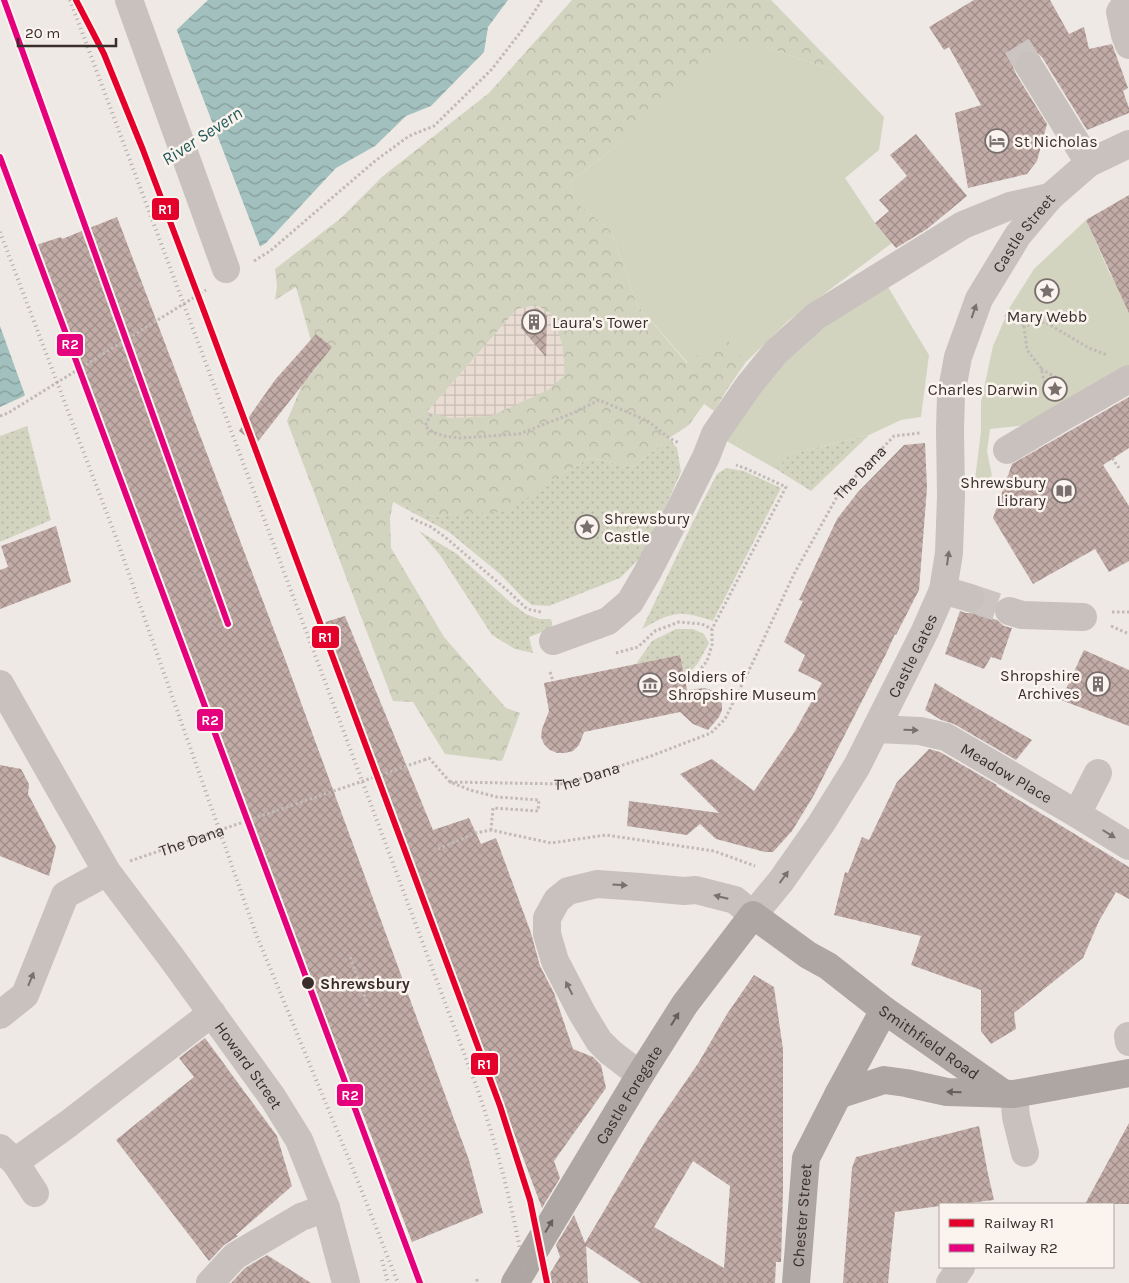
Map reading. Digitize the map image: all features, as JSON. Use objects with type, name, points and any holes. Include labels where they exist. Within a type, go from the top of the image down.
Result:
[{"type":"main road","name":"Smithfield Road","points":[[753,915],[808,955],[828,966],[884,1010],[1008,1093]]},
{"type":"main road","name":"Castle Foregate","points":[[515,1283],[685,1004],[753,915]]},
{"type":"main road","name":"Chester Street","points":[[796,1283],[806,1158],[884,1010]]},
{"type":"main road","points":[[838,1095],[884,1080],[948,1092],[1008,1093],[1129,1072]]},
{"type":"street","points":[[129,0],[219,278]]},
{"type":"street","points":[[1128,0],[1120,12],[1129,45]]},
{"type":"street","points":[[1029,66],[1089,163]]},
{"type":"street","name":"Castle Street","points":[[958,357],[979,299],[1018,235],[1050,197],[1089,163],[1129,144]]},
{"type":"street","points":[[553,641],[608,620],[630,602],[678,515],[715,434],[776,352],[816,316],[963,225],[1010,206],[1050,197]]},
{"type":"street","name":"Castle Gates","points":[[753,915],[781,881],[857,766],[921,640],[943,590],[949,554],[951,395],[958,357]]},
{"type":"street","points":[[1007,450],[1129,379]]},
{"type":"street","points":[[943,590],[970,598]]},
{"type":"street","points":[[1009,611],[1022,615],[1096,618]]},
{"type":"street","points":[[0,684],[119,866],[65,895],[25,995],[0,1015]]},
{"type":"street","name":"Meadow Place","points":[[876,730],[920,730],[946,737],[1129,846]]},
{"type":"street","points":[[1078,814],[1098,773]]},
{"type":"street","name":"Howard Street","points":[[119,866],[212,1013],[273,1098],[299,1140],[326,1208],[346,1283]]},
{"type":"street","points":[[640,1075],[599,1041],[555,961],[547,934],[547,918],[556,900],[568,892],[597,884],[684,891],[696,890],[735,900],[753,915]]},
{"type":"street","points":[[35,1192],[8,1155],[68,1124],[212,1013]]},
{"type":"street","points":[[1008,1093],[1025,1153]]},
{"type":"street","points":[[210,1283],[235,1256],[301,1217],[326,1208]]},
{"type":"street","points":[[950,1283],[960,1268]]},
{"type":"path","points":[[254,261],[270,251],[375,162],[409,136],[434,126],[492,69],[523,29],[542,0]]},
{"type":"path","points":[[0,416],[219,278]]},
{"type":"path","points":[[1007,316],[1024,326],[1045,322],[1089,348],[1110,356]]},
{"type":"path","points":[[1024,326],[1027,350],[1041,368],[1048,395],[1063,417]]},
{"type":"path","points":[[432,414],[425,426],[433,432]]},
{"type":"path","name":"The Dana","points":[[119,866],[429,758],[450,782],[564,784],[651,756],[711,733],[724,719],[794,574],[838,495],[894,436],[914,434]]},
{"type":"path","points":[[1112,458],[1119,468]]},
{"type":"path","points":[[411,518],[431,527],[527,609],[542,613]]},
{"type":"path","points":[[1096,618],[1129,634]]},
{"type":"path","points":[[450,782],[470,790],[497,797],[539,800],[538,811],[493,808],[491,830]]},
{"type":"path","points":[[438,849],[476,833],[491,830],[552,843],[606,835],[714,851],[757,867]]},
{"type":"path","points":[[350,957],[369,1007]]},
{"type":"green space","points":[[572,0],[771,0],[843,74],[766,47],[626,138],[570,182],[574,200],[611,231],[637,305],[687,363],[723,334],[746,362],[714,411],[704,404],[689,425],[632,467],[590,458],[551,480],[510,511],[435,517],[393,502],[390,518],[391,548],[444,637],[506,708],[520,713],[502,761],[445,754],[413,702],[393,701],[287,421],[302,385],[318,366],[296,287],[275,300],[277,286],[275,269],[341,218],[383,176],[489,93]],"holes":[[[517,309],[491,416],[427,412]]]},
{"type":"green space","points":[[730,44],[766,47],[843,74],[884,117],[879,150],[845,178],[875,223],[892,243],[788,321],[746,362],[723,335],[688,363],[637,305],[611,231],[574,200],[570,182],[626,138]]},
{"type":"green space","points":[[1086,220],[1109,272],[1129,306],[1129,392],[1086,419],[990,429],[987,451],[992,476],[974,487],[981,431],[981,402],[993,346],[1010,307],[1034,269]]},
{"type":"green space","points":[[888,287],[929,355],[921,417],[901,420],[869,435],[790,454],[776,469],[723,439],[749,392],[819,323]]},
{"type":"green space","points":[[27,426],[51,520],[0,542],[0,436]]},
{"type":"green space","points":[[869,435],[811,491],[776,469],[790,454]]},
{"type":"green space","points":[[669,438],[677,448],[681,472],[640,558],[620,578],[549,606],[532,605],[500,574],[449,532],[393,502],[435,517],[462,514],[551,480],[590,458],[632,467]]},
{"type":"green space","points":[[726,468],[744,471],[781,488],[713,621],[691,615],[678,614],[664,618],[642,629],[717,474]]},
{"type":"green space","points":[[419,531],[457,554],[511,603],[526,614],[539,619],[551,619],[553,628],[529,637],[533,653],[515,649],[492,635],[440,555]]},
{"type":"green space","points":[[676,629],[693,629],[704,634],[709,643],[698,663],[685,678],[680,655],[636,664],[652,641]]},
{"type":"shaded area","points":[[536,305],[552,314],[562,344],[564,376],[548,390],[491,416],[450,418],[427,412],[517,309]]},
{"type":"water","name":"River Severn","points":[[208,0],[508,0],[488,27],[484,52],[431,106],[406,116],[375,146],[336,168],[266,243],[22,397],[0,407],[0,114],[145,60]]},
{"type":"pier","points":[[176,28],[261,249],[26,398],[0,326],[0,112],[144,58]]},
{"type":"building","points":[[974,0],[1050,0],[1069,34],[1084,27],[1089,49],[1112,44],[1128,88],[1123,91],[1129,113],[1087,130],[1042,57],[1036,52],[1028,50],[1021,53],[1015,59],[1013,67],[1047,124],[1037,161],[1027,174],[968,188],[955,113],[981,105],[949,47],[944,50],[929,27]]},
{"type":"building","points":[[916,134],[967,196],[927,229],[896,248],[875,223],[889,211],[879,200],[907,176],[890,155]]},
{"type":"building","points":[[1129,195],[1129,313],[1086,220]]},
{"type":"building","points":[[117,217],[285,659],[469,1160],[483,1213],[412,1242],[193,672],[36,245],[61,237],[62,239]]},
{"type":"building","name":"Laura's Tower","points":[[537,308],[547,316],[546,357],[521,328],[524,312]]},
{"type":"building","points":[[316,334],[332,347],[256,444],[239,431],[275,380]]},
{"type":"building","points":[[1129,397],[1129,448],[1103,465],[1129,506],[1129,561],[1109,572],[1095,549],[1033,584],[993,518],[1012,464]]},
{"type":"building","points":[[925,443],[927,488],[919,590],[814,795],[792,831],[773,852],[765,852],[716,839],[700,824],[687,835],[627,826],[629,801],[719,813],[680,774],[712,759],[754,791],[795,731],[822,683],[798,671],[805,655],[784,642],[803,601],[799,600],[837,519],[858,492],[904,445]]},
{"type":"building","points":[[56,526],[71,582],[0,609],[0,570],[8,567],[1,546]]},
{"type":"building","points":[[960,611],[975,613],[997,620],[1004,626],[1012,628],[1001,660],[991,657],[984,669],[945,654]]},
{"type":"building","points":[[345,616],[433,830],[469,818],[481,844],[496,838],[531,933],[540,966],[554,993],[573,1049],[593,1057],[601,1065],[606,1088],[554,1161],[560,1178],[542,1208],[322,623]]},
{"type":"building","name":"Shropshire Archives","points":[[1084,650],[1129,670],[1129,726],[1061,700]]},
{"type":"building","name":"Soldiers of Shropshire Museum","points":[[680,655],[687,690],[705,688],[713,691],[722,703],[719,717],[708,730],[693,724],[680,712],[584,732],[579,745],[573,751],[565,753],[557,753],[550,750],[544,744],[541,737],[542,729],[549,711],[544,683]]},
{"type":"building","points":[[935,683],[1032,740],[1016,760],[954,724],[941,720],[925,710]]},
{"type":"building","points":[[929,749],[940,752],[997,785],[1129,867],[1129,899],[1116,892],[1099,921],[1083,958],[1014,1013],[1016,1029],[991,1044],[981,1031],[981,990],[911,965],[921,936],[834,915],[845,872],[848,873],[862,837],[869,840],[897,782]]},
{"type":"building","points":[[0,765],[21,769],[29,784],[28,794],[56,847],[49,876],[0,856]]},
{"type":"building","points":[[754,975],[774,987],[783,1049],[781,1262],[776,1262],[775,1283],[641,1283],[586,1246],[588,1283],[544,1283],[560,1257],[556,1245],[574,1215],[585,1243],[649,1135],[699,1062],[727,1014]],"holes":[[[693,1161],[730,1186],[724,1268],[654,1227]]]},
{"type":"building","points":[[205,1038],[277,1136],[292,1186],[236,1235],[238,1236],[224,1245],[209,1261],[116,1140],[194,1077],[179,1058]]},
{"type":"building","points":[[1129,1123],[1129,1204],[1086,1203]]},
{"type":"building","points":[[979,1126],[994,1200],[968,1203],[939,1203],[939,1206],[895,1212],[888,1283],[843,1283],[852,1168],[856,1157]]},
{"type":"building","points":[[267,1255],[311,1283],[231,1283],[245,1268]]},
{"type":"tunnel","points":[[1017,46],[1029,66]]},
{"type":"tunnel","points":[[970,598],[1009,611]]},
{"type":"railway","points":[[70,0],[477,1088],[506,1184],[526,1283]]},
{"type":"railway","points":[[0,232],[117,540],[256,934],[398,1283]]},
{"type":"railway","points":[[206,563],[228,624]]},
{"type":"railway","points":[[193,569],[213,628]]},
{"type":"railway","points":[[382,1260],[388,1283]]},
{"type":"rail line","name":"R2","points":[[4,0],[228,624]]},
{"type":"rail line","name":"R1","points":[[76,0],[104,54],[143,150],[500,1106],[530,1200],[547,1283]]},
{"type":"rail line","name":"R2","points":[[0,157],[420,1283]]},
{"type":"place","name":"St Nicholas","points":[[997,141]]},
{"type":"place","name":"Mary Webb","points":[[1047,291]]},
{"type":"place","name":"Laura's Tower","points":[[534,322]]},
{"type":"place","name":"Charles Darwin","points":[[1055,389]]},
{"type":"place","name":"Shrewsbury Library","points":[[1064,491]]},
{"type":"place","name":"Shrewsbury Castle","points":[[587,527]]},
{"type":"place","name":"Shropshire Archives","points":[[1098,684]]},
{"type":"place","name":"Soldiers of Shropshire Museum","points":[[650,685]]},
{"type":"place","name":"Shrewsbury","points":[[308,983]]}]
